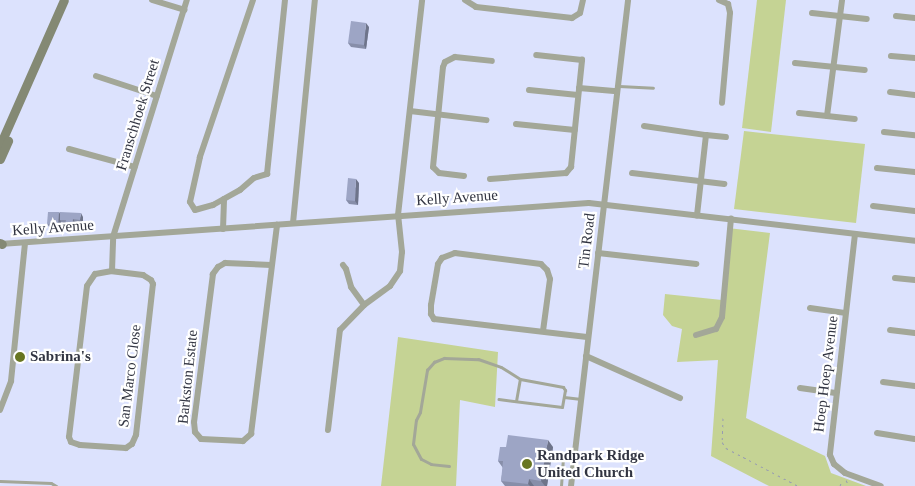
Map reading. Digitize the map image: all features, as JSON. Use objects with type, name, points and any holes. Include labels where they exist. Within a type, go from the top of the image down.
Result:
[{"type":"street","points":[[0,145],[34,73],[64,0]]},
{"type":"street","points":[[152,0],[184,10]]},
{"type":"street","name":"Franschhoek Street","points":[[113,237],[187,0]]},
{"type":"street","points":[[253,0],[200,157],[190,204],[193,209],[198,210],[224,199],[240,190],[254,178],[267,174],[285,0]]},
{"type":"street","points":[[293,223],[315,0]]},
{"type":"street","points":[[328,430],[340,330],[364,305],[390,286],[400,271],[402,252],[398,215],[422,0]]},
{"type":"street","points":[[465,0],[476,7],[572,18],[580,13],[583,0]]},
{"type":"street","name":"Tin Road","points":[[571,486],[628,0]]},
{"type":"street","points":[[719,0],[728,4],[730,13],[722,103]]},
{"type":"street","points":[[827,116],[842,0]]},
{"type":"street","points":[[812,12],[867,20]]},
{"type":"street","points":[[896,16],[915,18]]},
{"type":"street","points":[[490,179],[566,173],[571,167],[582,60],[536,55]]},
{"type":"street","points":[[891,56],[915,58]]},
{"type":"street","points":[[464,176],[439,173],[434,169],[437,114],[445,62],[455,58],[492,61]]},
{"type":"street","points":[[796,63],[865,70]]},
{"type":"street","points":[[0,159],[31,86],[34,73]]},
{"type":"street","points":[[96,76],[157,96]]},
{"type":"street","points":[[529,90],[579,92],[618,88]]},
{"type":"street","points":[[890,92],[915,95]]},
{"type":"street","points":[[410,111],[486,120]]},
{"type":"street","points":[[799,113],[855,119]]},
{"type":"street","points":[[516,124],[575,130]]},
{"type":"street","points":[[644,126],[726,137]]},
{"type":"street","points":[[884,132],[915,135]]},
{"type":"street","points":[[697,215],[706,135]]},
{"type":"street","points":[[69,149],[135,167]]},
{"type":"street","points":[[877,168],[915,172]]},
{"type":"street","points":[[632,173],[724,184]]},
{"type":"street","points":[[223,229],[224,199]]},
{"type":"street","name":"Kelly Avenue","points":[[1,244],[25,244],[526,206],[604,204],[915,241]]},
{"type":"street","points":[[873,206],[915,211]]},
{"type":"street","points":[[696,335],[716,329],[722,317],[731,218]]},
{"type":"street","name":"Barkston Estate","points":[[272,265],[225,263],[218,267],[213,274],[194,422],[195,432],[201,439],[243,441],[251,434],[272,265],[277,224]]},
{"type":"street","name":"Hoep Hoep Avenue","points":[[856,234],[830,447],[831,460],[845,473],[881,486]]},
{"type":"street","points":[[112,270],[113,237]]},
{"type":"street","points":[[0,410],[10,381],[25,244]]},
{"type":"street","points":[[544,331],[550,279],[547,270],[541,264],[455,253],[442,258],[438,264],[431,305],[431,314],[434,319],[588,337]]},
{"type":"street","points":[[598,253],[696,264]]},
{"type":"street","points":[[343,265],[351,287],[364,305]]},
{"type":"street","name":"San Marco Close","points":[[112,270],[147,276],[153,284],[136,435],[132,444],[126,448],[80,445],[71,442],[69,434],[87,286],[95,274],[112,270]]},
{"type":"street","points":[[895,278],[915,280]]},
{"type":"street","points":[[810,308],[845,313]]},
{"type":"street","points":[[890,330],[915,333]]},
{"type":"street","points":[[586,356],[680,398]]},
{"type":"street","points":[[884,382],[915,386]]},
{"type":"street","points":[[800,388],[836,393]]},
{"type":"street","points":[[877,434],[915,438]]},
{"type":"lane","points":[[618,88],[653,88]]},
{"type":"lane","points":[[448,466],[432,464],[421,459],[413,444],[416,420],[420,412],[427,370],[434,362],[444,358],[465,358],[489,362],[520,379],[563,387],[565,390],[563,405],[560,407],[498,399]]},
{"type":"lane","points":[[516,401],[520,379]]},
{"type":"lane","points":[[564,397],[581,399]]},
{"type":"lane","points":[[561,486],[563,458],[575,455]]},
{"type":"lane","points":[[0,482],[52,483],[56,486]]},
{"type":"path","points":[[722,418],[722,442],[726,448],[798,486]]},
{"type":"path","points":[[840,486],[843,477]]},
{"type":"green space","points":[[757,0],[786,0],[771,132],[742,128]]},
{"type":"green space","points":[[744,131],[865,144],[856,223],[734,209]]},
{"type":"green space","points":[[728,228],[770,233],[746,418],[825,456],[831,473],[866,486],[769,486],[711,456],[718,360],[677,362],[682,329],[672,326],[663,315],[665,294],[722,300]]},
{"type":"green space","points":[[398,337],[498,352],[495,407],[460,400],[456,486],[381,486]]},
{"type":"building","points":[[351,21],[366,23],[364,45],[348,43]]},
{"type":"building","points":[[348,178],[356,179],[355,201],[346,200]]},
{"type":"building","points":[[48,212],[59,212],[58,225],[47,224]]},
{"type":"building","points":[[60,212],[81,213],[80,220],[73,219],[72,226],[65,225],[66,220],[60,220]]},
{"type":"building","name":"Randpark Ridge United Church","points":[[508,435],[548,440],[541,481],[529,479],[528,484],[501,481],[503,461],[498,461],[500,447],[506,447]]},
{"type":"place","name":"Sabrina's","points":[[20,357]]},
{"type":"place","name":"Randpark Ridge United Church","points":[[527,464]]}]
